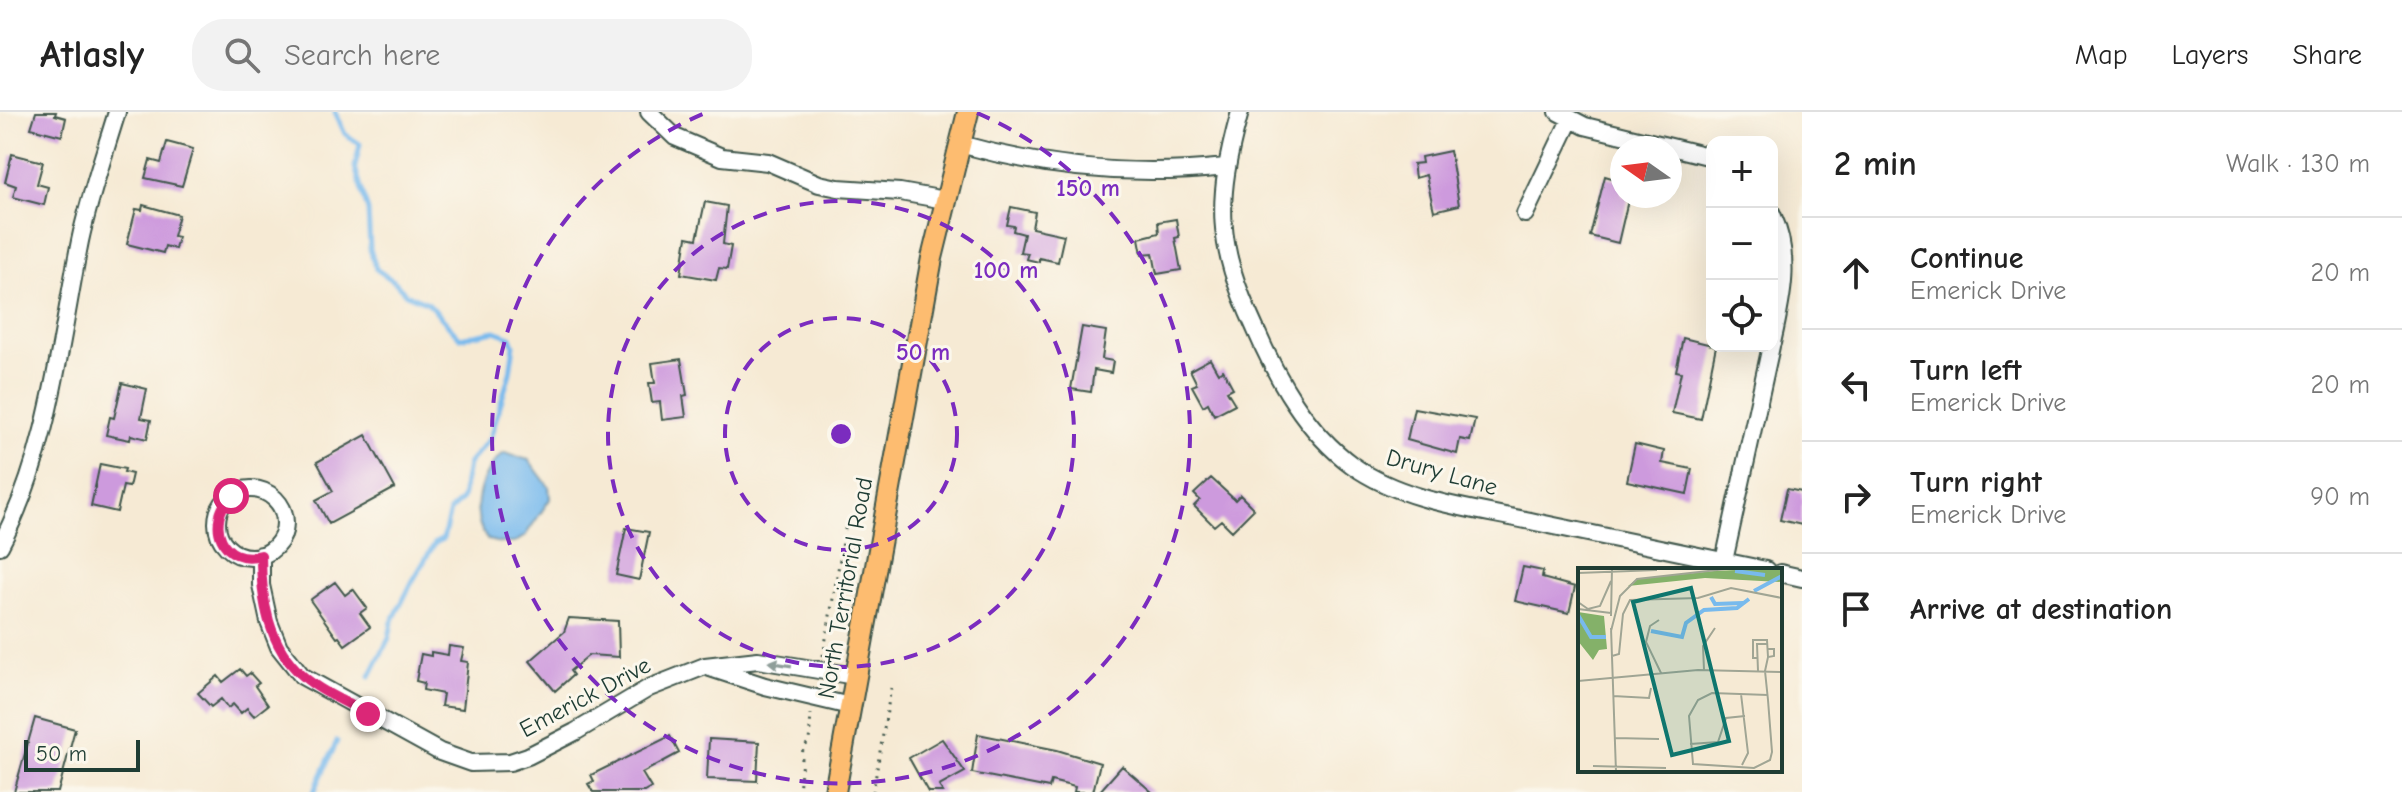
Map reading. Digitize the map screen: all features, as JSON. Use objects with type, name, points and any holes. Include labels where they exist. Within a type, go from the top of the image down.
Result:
[{"type":"main road","name":"North Territorial Road","points":[[835,792],[932,258],[968,112]]},
{"type":"street","points":[[0,546],[33,468],[81,237],[117,112]]},
{"type":"street","points":[[649,112],[675,137],[722,157],[768,162],[819,184],[945,200]]},
{"type":"street","name":"Drury Lane","points":[[1240,112],[1226,167],[1222,219],[1224,243],[1237,290],[1264,349],[1297,407],[1339,455],[1369,476],[1407,492],[1757,568]]},
{"type":"street","points":[[1525,214],[1564,116],[1706,155]]},
{"type":"street","points":[[960,144],[1027,161],[1090,170],[1162,172],[1226,167]]},
{"type":"street","points":[[1778,230],[1784,279],[1778,312]]},
{"type":"street","points":[[1724,561],[1770,352]]},
{"type":"street","points":[[240,491],[263,492],[280,506],[284,517],[285,528],[281,539],[274,548],[261,555],[242,556],[232,552],[219,535],[217,525],[223,504],[240,491]]},
{"type":"street","name":"Emerick Drive","points":[[261,555],[261,585],[269,622],[279,647],[302,676],[428,746],[471,763],[510,762],[528,756],[649,688],[705,666],[758,660],[855,676]]},
{"type":"street","points":[[1782,573],[1802,578]]},
{"type":"street","points":[[705,666],[765,686],[850,706]]},
{"type":"path","points":[[873,792],[891,688]]},
{"type":"water","points":[[504,453],[529,460],[549,487],[550,499],[525,536],[514,543],[488,540],[478,518],[483,481],[488,470]]},
{"type":"building","points":[[36,112],[56,112],[55,115],[66,118],[62,136],[31,128]]},
{"type":"building","points":[[167,142],[193,149],[182,186],[145,178],[150,160],[161,163]]},
{"type":"building","points":[[1450,151],[1459,205],[1434,211],[1426,175],[1415,178],[1413,164],[1422,163],[1421,157]]},
{"type":"building","points":[[12,154],[43,162],[37,184],[48,187],[44,205],[13,197],[16,186],[5,182]]},
{"type":"building","points":[[1605,176],[1610,177],[1610,208],[1626,208],[1618,243],[1590,236]]},
{"type":"building","points":[[705,202],[727,206],[723,244],[731,246],[727,269],[719,268],[716,280],[681,274],[687,237],[697,239]]},
{"type":"building","points":[[143,205],[179,215],[173,236],[178,237],[175,249],[165,246],[163,253],[127,244],[136,209],[142,210]]},
{"type":"building","points":[[1011,207],[1035,212],[1032,228],[1064,235],[1058,262],[1026,259],[1028,253],[1020,252],[1024,234],[1013,231],[1014,226],[1007,225]]},
{"type":"building","points":[[1176,219],[1179,237],[1175,238],[1181,270],[1157,274],[1153,253],[1142,254],[1139,238],[1159,233],[1158,222]]},
{"type":"building","points":[[1082,327],[1106,331],[1102,359],[1113,361],[1111,373],[1094,370],[1091,392],[1071,389]]},
{"type":"building","points":[[1683,338],[1706,344],[1706,352],[1715,352],[1701,419],[1672,413],[1681,372],[1676,371]]},
{"type":"building","points":[[681,359],[687,395],[683,396],[686,417],[662,420],[660,402],[652,403],[649,383],[655,383],[652,363]]},
{"type":"building","points":[[1210,359],[1218,373],[1223,370],[1233,388],[1227,391],[1235,404],[1214,415],[1208,403],[1203,406],[1192,386],[1197,384],[1190,370]]},
{"type":"building","points":[[122,383],[147,389],[141,418],[151,420],[147,439],[131,435],[130,440],[106,435],[110,417],[114,418]]},
{"type":"building","points":[[1414,408],[1475,419],[1470,441],[1460,439],[1457,454],[1407,440]]},
{"type":"building","points":[[366,435],[395,488],[329,524],[316,500],[333,491],[317,462]]},
{"type":"building","points":[[1635,444],[1664,451],[1662,463],[1692,469],[1687,494],[1627,481]]},
{"type":"building","points":[[100,464],[125,469],[124,472],[132,474],[129,487],[123,486],[117,512],[91,506]]},
{"type":"building","points":[[1211,478],[1235,500],[1240,495],[1254,509],[1232,531],[1221,520],[1214,526],[1194,506],[1200,500],[1194,494]]},
{"type":"building","points":[[1787,489],[1802,492],[1802,525],[1780,520]]},
{"type":"building","points":[[626,528],[649,532],[639,580],[616,575]]},
{"type":"building","points":[[1523,567],[1543,571],[1542,578],[1575,587],[1569,613],[1515,601]]},
{"type":"building","points":[[335,582],[345,595],[353,589],[367,608],[360,613],[370,627],[345,645],[310,600]]},
{"type":"building","points":[[569,618],[618,621],[619,657],[589,655],[570,671],[573,675],[555,691],[530,661],[564,632]]},
{"type":"building","points":[[449,646],[464,648],[461,661],[468,662],[463,709],[441,706],[443,694],[423,690],[424,683],[416,681],[421,654],[448,655]]},
{"type":"building","points":[[240,669],[246,676],[250,673],[259,683],[255,686],[268,705],[254,716],[247,708],[241,713],[233,704],[228,708],[221,699],[211,707],[198,693],[218,676],[223,682]]},
{"type":"building","points":[[35,718],[75,729],[58,792],[14,792]]},
{"type":"building","points":[[978,734],[1057,750],[1100,763],[1093,792],[1074,792],[1075,787],[1051,781],[1049,788],[972,773]]},
{"type":"building","points":[[670,736],[679,753],[642,773],[651,788],[644,792],[593,792],[588,784],[594,781],[591,775]]},
{"type":"building","points":[[709,739],[759,742],[757,781],[707,779]]},
{"type":"building","points":[[942,739],[965,772],[939,786],[943,792],[928,792],[909,758]]},
{"type":"building","points":[[1122,766],[1152,792],[1099,792]]},
{"type":"waterway","points":[[335,112],[345,134],[360,144],[355,167],[368,211],[370,249],[376,269],[406,294],[428,303],[460,338],[495,331],[511,337],[514,345],[510,373],[490,438],[468,464],[462,499],[450,511],[443,539],[435,543],[412,582],[370,676]]},
{"type":"waterway","points":[[314,792],[337,741]]},
{"type":"route","points":[[231,496],[219,514],[219,535],[232,552],[242,556],[261,555],[261,585],[269,622],[279,647],[302,676],[368,714]]}]
